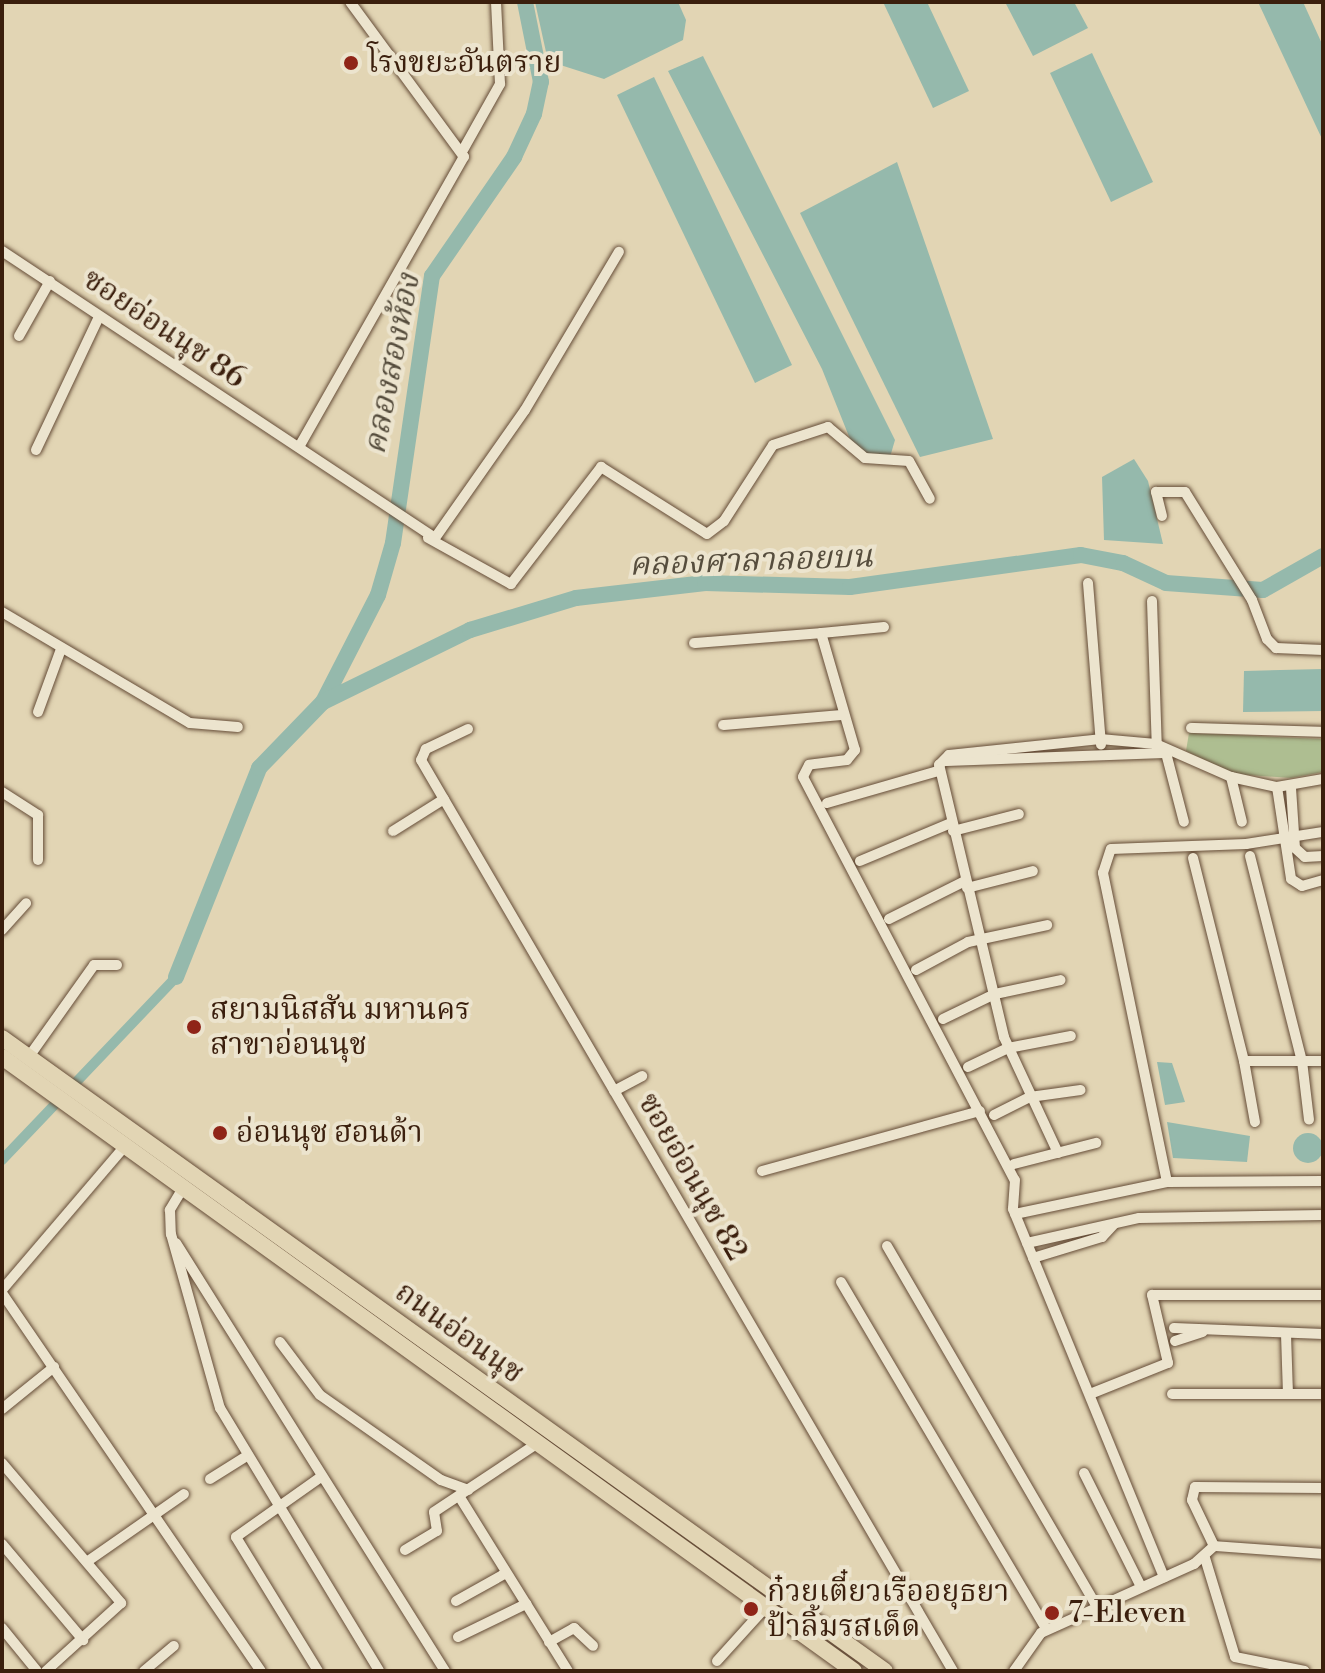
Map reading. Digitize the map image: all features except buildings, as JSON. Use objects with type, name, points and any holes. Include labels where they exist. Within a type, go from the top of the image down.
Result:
[{"type":"main road","name":"ถนนอ่อนนุช","points":[[2,1038],[28,1058],[78,1115],[854,1671]]},
{"type":"main road","name":"ถนนอ่อนนุช","points":[[4,1064],[88,1100],[885,1671]]},
{"type":"main road","points":[[582,1479],[593,1464]]},
{"type":"street","points":[[350,2],[463,150]]},
{"type":"street","points":[[299,447],[462,165],[463,150],[500,84],[496,2]]},
{"type":"street","name":"ซอยอ่อนนุช 86","points":[[2,251],[299,447],[408,526],[511,584],[601,467],[707,534],[724,521],[773,445],[836,427],[865,458],[909,461],[930,499]]},
{"type":"street","points":[[426,537],[444,534],[619,252]]},
{"type":"street","points":[[19,336],[50,281]]},
{"type":"street","points":[[36,450],[99,317]]},
{"type":"street","points":[[1162,516],[1156,492],[1185,492],[1252,600],[1267,639],[1276,648],[1323,650]]},
{"type":"street","points":[[1088,583],[1101,745]]},
{"type":"street","points":[[1152,601],[1160,751],[1184,822]]},
{"type":"street","points":[[2,612],[190,723],[238,727]]},
{"type":"street","points":[[694,643],[884,627]]},
{"type":"street","points":[[821,633],[852,757],[809,765],[803,777],[1015,1180],[1015,1214],[1164,1577]]},
{"type":"street","points":[[38,712],[61,649]]},
{"type":"street","points":[[723,725],[843,715]]},
{"type":"street","points":[[1191,728],[1323,732]]},
{"type":"street","name":"ซอยอ่อนนุช 82","points":[[468,729],[421,753],[444,799],[953,1671]]},
{"type":"street","points":[[827,803],[941,766],[1101,745],[1160,751],[1231,777],[1277,787],[1291,788],[1323,779]]},
{"type":"street","points":[[941,766],[952,827],[1008,1048],[1058,1153]]},
{"type":"street","points":[[1231,777],[1242,822]]},
{"type":"street","points":[[1277,787],[1280,837],[1297,886],[1323,880]]},
{"type":"street","points":[[1291,788],[1298,854],[1323,856]]},
{"type":"street","points":[[2,792],[38,815],[38,860]]},
{"type":"street","points":[[393,831],[444,799]]},
{"type":"street","points":[[860,861],[952,827],[1019,814]]},
{"type":"street","points":[[1167,1182],[1103,873],[1106,856],[1111,849],[1323,832]]},
{"type":"street","points":[[1250,856],[1302,1061],[1309,1120]]},
{"type":"street","points":[[1193,858],[1244,1061],[1255,1122]]},
{"type":"street","points":[[889,919],[966,884],[1033,871]]},
{"type":"street","points":[[2,930],[26,903]]},
{"type":"street","points":[[916,970],[980,940],[1047,925]]},
{"type":"street","points":[[28,1058],[94,965],[117,965]]},
{"type":"street","points":[[943,1019],[995,994],[1061,980]]},
{"type":"street","points":[[968,1067],[1008,1048],[1071,1036]]},
{"type":"street","points":[[1244,1061],[1323,1061]]},
{"type":"street","points":[[614,1091],[642,1076]]},
{"type":"street","points":[[994,1115],[1030,1097],[1081,1090]]},
{"type":"street","points":[[762,1171],[980,1111]]},
{"type":"street","points":[[1014,1164],[1096,1143]]},
{"type":"street","points":[[125,1146],[2,1292],[261,1671]]},
{"type":"street","points":[[1015,1214],[1167,1182],[1323,1181]]},
{"type":"street","points":[[183,1188],[170,1210],[171,1234],[211,1382],[244,1458],[379,1671]]},
{"type":"street","points":[[1027,1243],[1163,1216],[1323,1215]]},
{"type":"street","points":[[1033,1258],[1102,1237],[1114,1224]]},
{"type":"street","points":[[171,1234],[445,1671]]},
{"type":"street","points":[[887,1246],[1097,1607]]},
{"type":"street","points":[[841,1282],[1047,1630]]},
{"type":"street","points":[[1090,1394],[1163,1369],[1170,1342],[1168,1329],[1150,1298],[1158,1293],[1323,1295]]},
{"type":"street","points":[[1168,1329],[1323,1334]]},
{"type":"street","points":[[1170,1342],[1203,1332]]},
{"type":"street","points":[[1286,1334],[1288,1394]]},
{"type":"street","points":[[280,1342],[320,1395],[464,1493],[506,1573],[568,1671]]},
{"type":"street","points":[[2,1409],[54,1367]]},
{"type":"street","points":[[1172,1394],[1323,1394]]},
{"type":"street","points":[[405,1550],[437,1531],[434,1512],[535,1445]]},
{"type":"street","points":[[210,1479],[244,1458]]},
{"type":"street","points":[[2,1463],[121,1603],[46,1671]]},
{"type":"street","points":[[1084,1473],[1141,1587]]},
{"type":"street","points":[[318,1671],[237,1547],[240,1530],[322,1476]]},
{"type":"street","points":[[1214,1546],[1192,1500],[1195,1487],[1323,1488]]},
{"type":"street","points":[[88,1561],[184,1494]]},
{"type":"street","points":[[2,1544],[83,1640]]},
{"type":"street","points":[[1014,1671],[1033,1637],[1205,1558],[1214,1546]]},
{"type":"street","points":[[1214,1546],[1323,1554]]},
{"type":"street","points":[[1205,1558],[1235,1657],[1305,1671]]},
{"type":"street","points":[[456,1601],[506,1573]]},
{"type":"street","points":[[458,1637],[526,1604]]},
{"type":"street","points":[[717,1661],[764,1609]]},
{"type":"street","points":[[2,1628],[37,1671]]},
{"type":"street","points":[[549,1642],[574,1628],[593,1646]]},
{"type":"street","points":[[144,1671],[174,1646]]},
{"type":"green space","points":[[1189,733],[1323,739],[1323,772],[1291,778],[1234,774],[1186,751]]},
{"type":"water","points":[[535,2],[678,2],[686,20],[683,40],[604,79],[548,61]]},
{"type":"water","points":[[883,2],[927,2],[969,91],[933,108]]},
{"type":"water","points":[[1005,2],[1074,2],[1088,28],[1033,56]]},
{"type":"water","points":[[1258,2],[1303,2],[1323,46],[1323,141]]},
{"type":"water","points":[[1092,53],[1153,182],[1111,202],[1050,73]]},
{"type":"water","points":[[703,56],[895,440],[890,457],[858,459],[822,369],[668,71]]},
{"type":"water","points":[[654,77],[792,365],[755,383],[617,95]]},
{"type":"water","points":[[897,162],[993,439],[920,457],[800,213]]},
{"type":"water","points":[[1134,459],[1148,481],[1163,544],[1104,540],[1102,477]]},
{"type":"water","points":[[1323,669],[1323,711],[1243,712],[1244,671]]},
{"type":"water","points":[[1157,1062],[1172,1063],[1185,1102],[1165,1105]]},
{"type":"water","points":[[1167,1122],[1250,1136],[1247,1162],[1173,1158]]},
{"type":"water","points":[[1308,1133],[1319,1137],[1323,1148],[1319,1159],[1308,1163],[1297,1159],[1293,1148],[1297,1137]]},
{"type":"waterway","name":"คลองสองห้อง","points":[[323,702],[378,595],[393,543],[432,276],[514,157],[534,114],[541,82],[525,2]]},
{"type":"waterway","name":"คลองศาลาลอยบน","points":[[176,977],[259,768],[323,702],[470,630],[576,598],[705,583],[850,587],[1081,555],[1123,563],[1166,583],[1263,590],[1323,556]]},
{"type":"waterway","name":"คลองศาลาลอยบน","points":[[2,1160],[176,977]]},
{"type":"place","name":"โรงขยะอันตราย","points":[[351,63]]},
{"type":"place","name":"สยามนิสสัน มหานคร สาขาอ่อนนุช","points":[[194,1027]]},
{"type":"place","name":"อ่อนนุช ฮอนด้า","points":[[220,1133]]},
{"type":"place","name":"ก๋วยเตี๋ยวเรืออยุธยา ป้าลิ้มรสเด็ด","points":[[751,1609]]},
{"type":"place","name":"7-Eleven","points":[[1052,1613]]}]
